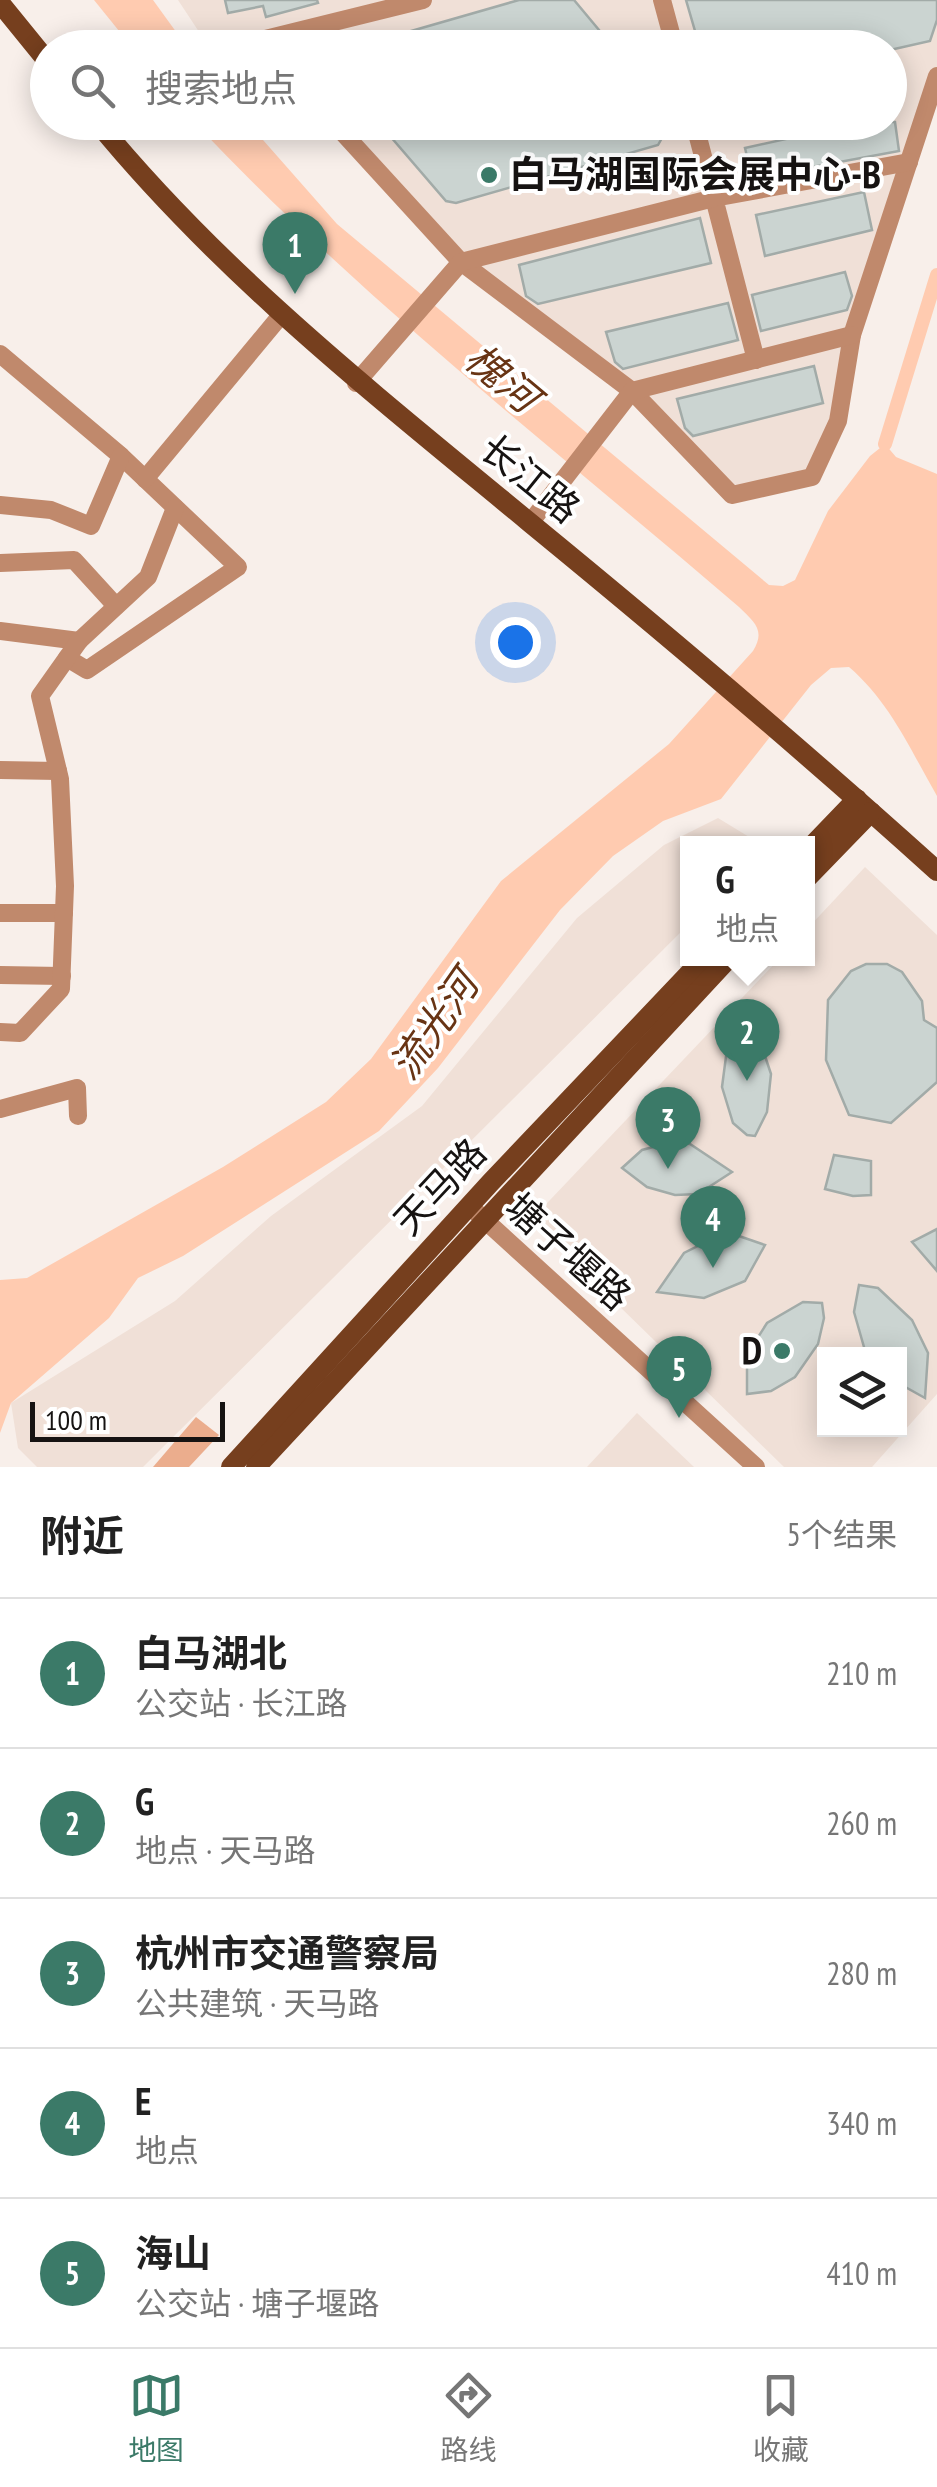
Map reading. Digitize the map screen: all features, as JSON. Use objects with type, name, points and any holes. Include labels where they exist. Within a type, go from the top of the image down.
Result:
[{"type":"main road","points":[[0,3],[30,40]]},
{"type":"main road","name":"长江路","points":[[114,140],[222,257],[356,383],[530,523],[937,871]]},
{"type":"main road","points":[[815,845],[864,806]]},
{"type":"main road","points":[[815,868],[864,806]]},
{"type":"main road","name":"天马路","points":[[230,1467],[696,966]]},
{"type":"main road","name":"天马路","points":[[256,1467],[723,966]]},
{"type":"street","points":[[322,30],[423,0]]},
{"type":"street","points":[[662,0],[670,30]]},
{"type":"street","points":[[350,140],[462,262],[632,391],[732,495],[812,477],[838,421],[852,336],[937,76]]},
{"type":"street","points":[[699,140],[756,360]]},
{"type":"street","points":[[356,383],[462,262],[714,198],[909,162]]},
{"type":"street","points":[[145,479],[282,314]]},
{"type":"street","points":[[530,523],[632,391],[852,336]]},
{"type":"street","points":[[3,362],[121,456],[238,567],[87,670],[66,658]]},
{"type":"street","points":[[0,505],[51,510],[91,526],[121,456]]},
{"type":"street","points":[[0,1032],[20,1033],[62,989],[64,912],[58,771],[40,696],[79,641],[148,577],[175,508]]},
{"type":"street","points":[[0,563],[74,560],[116,606]]},
{"type":"street","points":[[0,632],[79,641]]},
{"type":"street","points":[[0,770],[58,771]]},
{"type":"street","points":[[0,914],[64,912]]},
{"type":"street","points":[[0,975],[62,976]]},
{"type":"street","points":[[0,1109],[77,1088],[78,1116]]},
{"type":"street","name":"塘子堰路","points":[[469,1206],[756,1467]]},
{"type":"shaded area","points":[[178,0],[937,0],[937,76],[852,335],[838,421],[812,477],[732,495],[632,391],[461,262],[349,140],[907,140],[907,30],[198,30]]},
{"type":"shaded area","points":[[718,818],[748,836],[682,836]]},
{"type":"shaded area","points":[[680,837],[680,933],[143,1467],[37,1467],[18,1448],[11,1403],[175,1301],[271,1216],[422,1106],[577,918],[664,845]]},
{"type":"shaded area","points":[[865,867],[937,935],[937,1394],[907,1428],[907,1347],[817,1347],[817,1437],[899,1437],[872,1467],[784,1467],[531,1220],[772,966],[815,966],[815,920]]},
{"type":"shaded area","points":[[637,1413],[694,1467],[587,1467]]},
{"type":"shaded area","points":[[196,1417],[219,1435],[189,1467],[153,1467]]},
{"type":"water","points":[[94,0],[153,0],[175,30],[118,30]]},
{"type":"water","points":[[212,140],[263,140],[337,224],[769,585],[783,586],[795,580],[828,511],[870,456],[885,444],[896,457],[937,474],[937,796],[876,696],[849,667],[831,668],[811,685],[721,799],[663,821],[613,856],[560,910],[438,1068],[379,1131],[183,1256],[138,1278],[109,1318],[11,1403],[0,1433],[0,1280],[27,1278],[223,1167],[326,1102],[371,1059],[501,881],[669,744],[757,644],[756,627],[739,607],[392,312]]},
{"type":"building","points":[[225,0],[318,3],[266,17],[263,6],[228,13]]},
{"type":"building","points":[[519,0],[574,0],[599,30],[415,30]]},
{"type":"building","points":[[686,0],[937,0],[937,20],[930,41],[907,46],[907,30],[695,30]]},
{"type":"building","name":"白马湖国际会展中心-B","points":[[393,140],[661,140],[658,145],[456,203],[446,201]]},
{"type":"building","points":[[781,140],[897,140],[899,151],[752,178],[745,148]]},
{"type":"building","points":[[864,192],[872,230],[765,256],[756,215]]},
{"type":"building","points":[[700,218],[711,263],[538,304],[526,296],[519,265]]},
{"type":"building","points":[[845,272],[852,296],[847,310],[761,331],[752,295]]},
{"type":"building","points":[[728,303],[738,340],[623,369],[615,362],[606,332]]},
{"type":"building","points":[[814,366],[823,403],[693,436],[685,428],[677,399]]},
{"type":"building","points":[[866,964],[887,964],[902,972],[922,1001],[924,1020],[937,1028],[937,1082],[891,1123],[849,1115],[826,1060],[828,1000],[851,971]]},
{"type":"building","points":[[744,1030],[764,1053],[771,1074],[767,1112],[755,1136],[747,1135],[733,1123],[722,1087],[727,1049],[738,1031]]},
{"type":"building","points":[[672,1142],[690,1144],[732,1172],[698,1194],[675,1195],[647,1187],[622,1168],[642,1150]]},
{"type":"building","points":[[834,1155],[871,1161],[871,1195],[853,1196],[825,1189]]},
{"type":"building","points":[[937,1229],[937,1271],[912,1242]]},
{"type":"building","points":[[736,1235],[765,1245],[745,1281],[704,1298],[657,1292],[684,1253],[714,1238]]},
{"type":"building","points":[[859,1285],[878,1288],[912,1320],[928,1353],[925,1398],[907,1388],[907,1347],[864,1347],[854,1312]]},
{"type":"building","name":"D","points":[[803,1302],[822,1303],[824,1318],[818,1344],[795,1377],[771,1391],[747,1394],[747,1359],[755,1342],[767,1323]]},
{"type":"waterway","points":[[885,444],[937,275]]},
{"type":"place","name":"白马湖国际会展中心-B","points":[[489,175]]},
{"type":"place","name":"白马湖北","points":[[295,294]]},
{"type":"place","name":"G","points":[[747,1081]]},
{"type":"place","name":"杭州市交通警察局","points":[[668,1169]]},
{"type":"place","name":"E","points":[[713,1268]]},
{"type":"place","name":"D","points":[[782,1351]]},
{"type":"place","name":"海山","points":[[679,1418]]},
{"type":"water label","name":"槐河","points":[[502,378]]},
{"type":"water label","name":"流光河","points":[[434,1025]]}]
